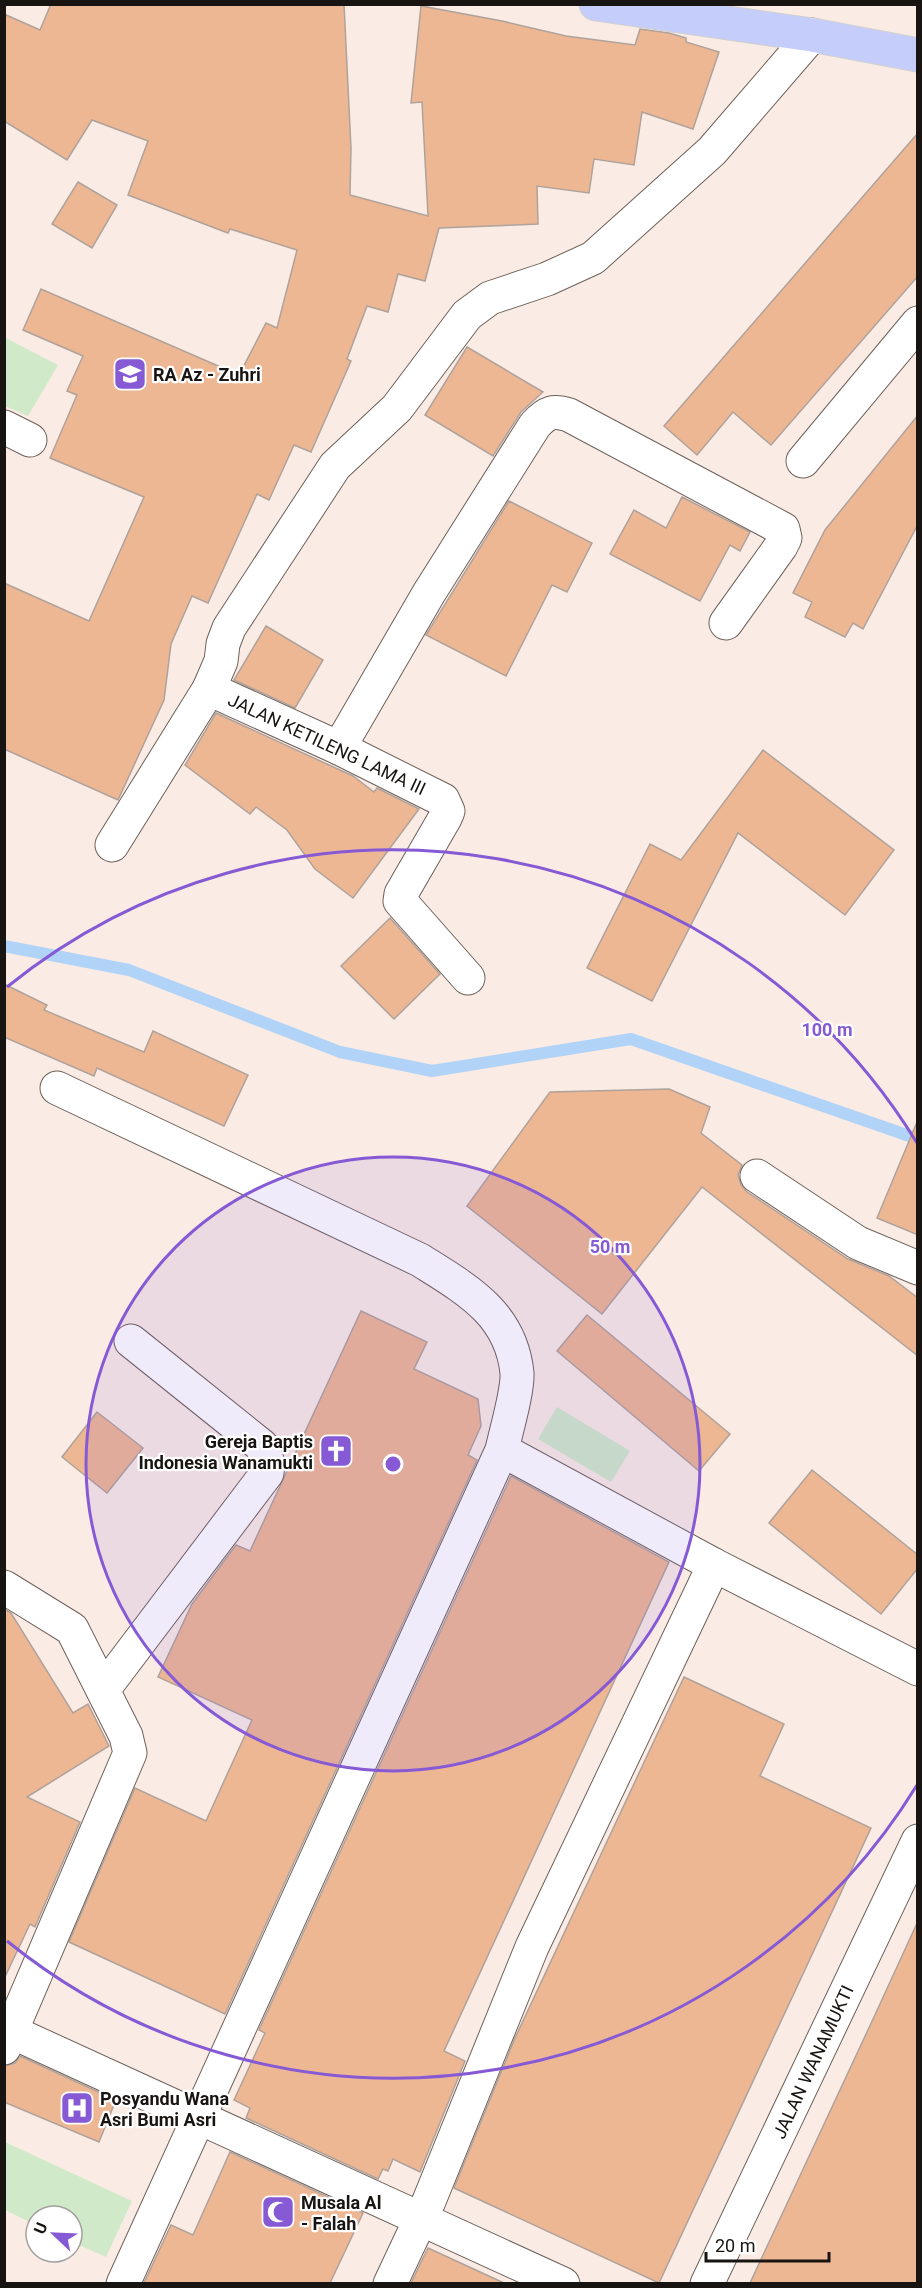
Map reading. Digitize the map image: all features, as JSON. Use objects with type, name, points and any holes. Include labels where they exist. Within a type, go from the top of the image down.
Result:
[{"type":"main road","points":[[596,4],[724,13],[813,35],[918,55]]},
{"type":"street","name":"JALAN KETILENG LAMA III","points":[[112,845],[209,689],[221,662],[223,644],[229,628],[335,466],[397,408],[467,315],[490,298],[547,279],[592,258],[712,151],[813,35]]},
{"type":"street","points":[[803,461],[918,323]]},
{"type":"street","points":[[339,748],[429,593],[536,425],[549,412],[556,411],[569,415],[783,528],[785,537],[781,546],[726,623]]},
{"type":"street","name":"JALAN KETILENG LAMA III","points":[[209,689],[436,795],[446,805],[445,819],[401,894],[400,901],[468,978]]},
{"type":"street","points":[[57,1088],[420,1260],[476,1295],[506,1331],[517,1374],[502,1450],[123,2283]]},
{"type":"street","points":[[758,1176],[858,1244],[918,1268]]},
{"type":"street","points":[[102,1690],[229,1527],[267,1473],[268,1463],[262,1446],[131,1341]]},
{"type":"street","points":[[502,1450],[714,1565],[918,1669]]},
{"type":"street","points":[[390,2283],[421,2219],[532,1947],[714,1565]]},
{"type":"street","points":[[4,1587],[72,1629],[126,1736],[130,1753],[8,2040],[200,2118],[563,2283]]},
{"type":"street","name":"JALAN WANAMUKTI","points":[[707,2283],[917,1843]]},
{"type":"green space","points":[[4,337],[58,365],[28,416],[5,406]]},
{"type":"green space","points":[[557,1407],[630,1451],[611,1482],[538,1439]]},
{"type":"green space","points":[[5,2142],[132,2201],[106,2257],[84,2247],[84,2204],[24,2204],[24,2219],[5,2210]]},
{"type":"building","points":[[51,4],[344,4],[351,148],[350,195],[428,216],[422,102],[411,103],[421,6],[566,36],[635,45],[640,29],[669,33],[686,38],[686,42],[719,52],[693,129],[642,112],[634,165],[594,159],[589,193],[537,186],[538,224],[439,228],[425,281],[398,274],[388,312],[367,306],[347,359],[351,361],[311,452],[294,445],[269,500],[257,494],[208,603],[192,596],[171,644],[164,700],[118,800],[4,749],[4,583],[89,621],[144,497],[50,458],[77,395],[67,391],[83,356],[23,330],[41,289],[239,375],[266,323],[277,328],[297,250],[230,229],[228,233],[128,195],[148,141],[92,120],[67,160],[4,121],[4,14],[40,30]]},
{"type":"building","points":[[918,133],[918,276],[771,445],[733,412],[697,455],[664,426]]},
{"type":"building","points":[[78,182],[117,205],[92,248],[52,224]]},
{"type":"building","points":[[467,347],[543,392],[521,412],[493,456],[425,415]]},
{"type":"building","points":[[918,415],[918,524],[863,629],[853,623],[845,637],[805,617],[812,602],[793,593],[825,530]]},
{"type":"building","points":[[682,497],[750,532],[740,551],[730,545],[700,601],[610,554],[634,510],[666,528]]},
{"type":"building","points":[[509,501],[592,543],[567,592],[552,585],[506,676],[426,635]]},
{"type":"building","points":[[266,626],[323,660],[295,708],[234,680]]},
{"type":"building","points":[[216,713],[353,776],[374,792],[377,788],[419,809],[353,898],[315,869],[287,830],[256,807],[250,814],[185,765]]},
{"type":"building","points":[[763,750],[894,850],[845,915],[738,833],[652,1001],[587,968],[650,844],[681,860]]},
{"type":"building","points":[[390,918],[440,974],[394,1019],[341,966]]},
{"type":"building","points":[[4,984],[47,1005],[44,1010],[144,1052],[153,1031],[248,1075],[224,1126],[97,1068],[94,1076],[4,1037]]},
{"type":"building","points":[[669,1089],[710,1107],[701,1133],[742,1165],[738,1175],[741,1185],[747,1192],[848,1259],[889,1276],[918,1298],[918,1356],[702,1187],[602,1314],[467,1206],[550,1092]]},
{"type":"building","points":[[918,1122],[918,1235],[877,1218]]},
{"type":"building","points":[[361,1311],[427,1342],[414,1369],[478,1399],[481,1426],[468,1455],[477,1460],[225,2014],[69,1942],[135,1788],[206,1821],[252,1720],[158,1677],[192,1604],[236,1545],[250,1551]]},
{"type":"building","points":[[587,1315],[730,1434],[699,1471],[557,1351]]},
{"type":"building","points":[[97,1412],[143,1448],[107,1493],[62,1457]]},
{"type":"building","points":[[812,1470],[918,1555],[918,1568],[881,1614],[769,1523]]},
{"type":"building","points":[[511,1476],[669,1562],[444,2051],[465,2061],[420,2172],[393,2159],[388,2171],[383,2169],[378,2179],[246,2118],[250,2108],[234,2100],[265,2033],[259,2030]]},
{"type":"building","points":[[4,1609],[11,1613],[73,1713],[88,1704],[109,1746],[27,1797],[80,1822],[35,1927],[30,1924],[4,1979]]},
{"type":"building","points":[[684,1677],[784,1724],[760,1776],[871,1828],[659,2283],[454,2188],[515,2038]]},
{"type":"building","points":[[918,1921],[918,2283],[750,2283],[874,2017]]},
{"type":"building","points":[[20,2056],[116,2100],[99,2142],[4,2102],[4,2066],[15,2063]]},
{"type":"building","name":"Musala Al - Falah","points":[[230,2152],[363,2213],[330,2283],[144,2283],[171,2225],[193,2235]]},
{"type":"building","points":[[428,2248],[504,2283],[411,2283]]},
{"type":"waterway","points":[[4,946],[129,970],[340,1052],[432,1071],[631,1039],[918,1139]]},
{"type":"place","name":"RA Az - Zuhri","points":[[130,374]]},
{"type":"place","name":"Gereja Baptis Indonesia Wanamukti","points":[[336,1451]]},
{"type":"place","name":"Posyandu Wana Asri Bumi Asri","points":[[77,2108]]},
{"type":"place","name":"Musala Al - Falah","points":[[278,2212]]}]
